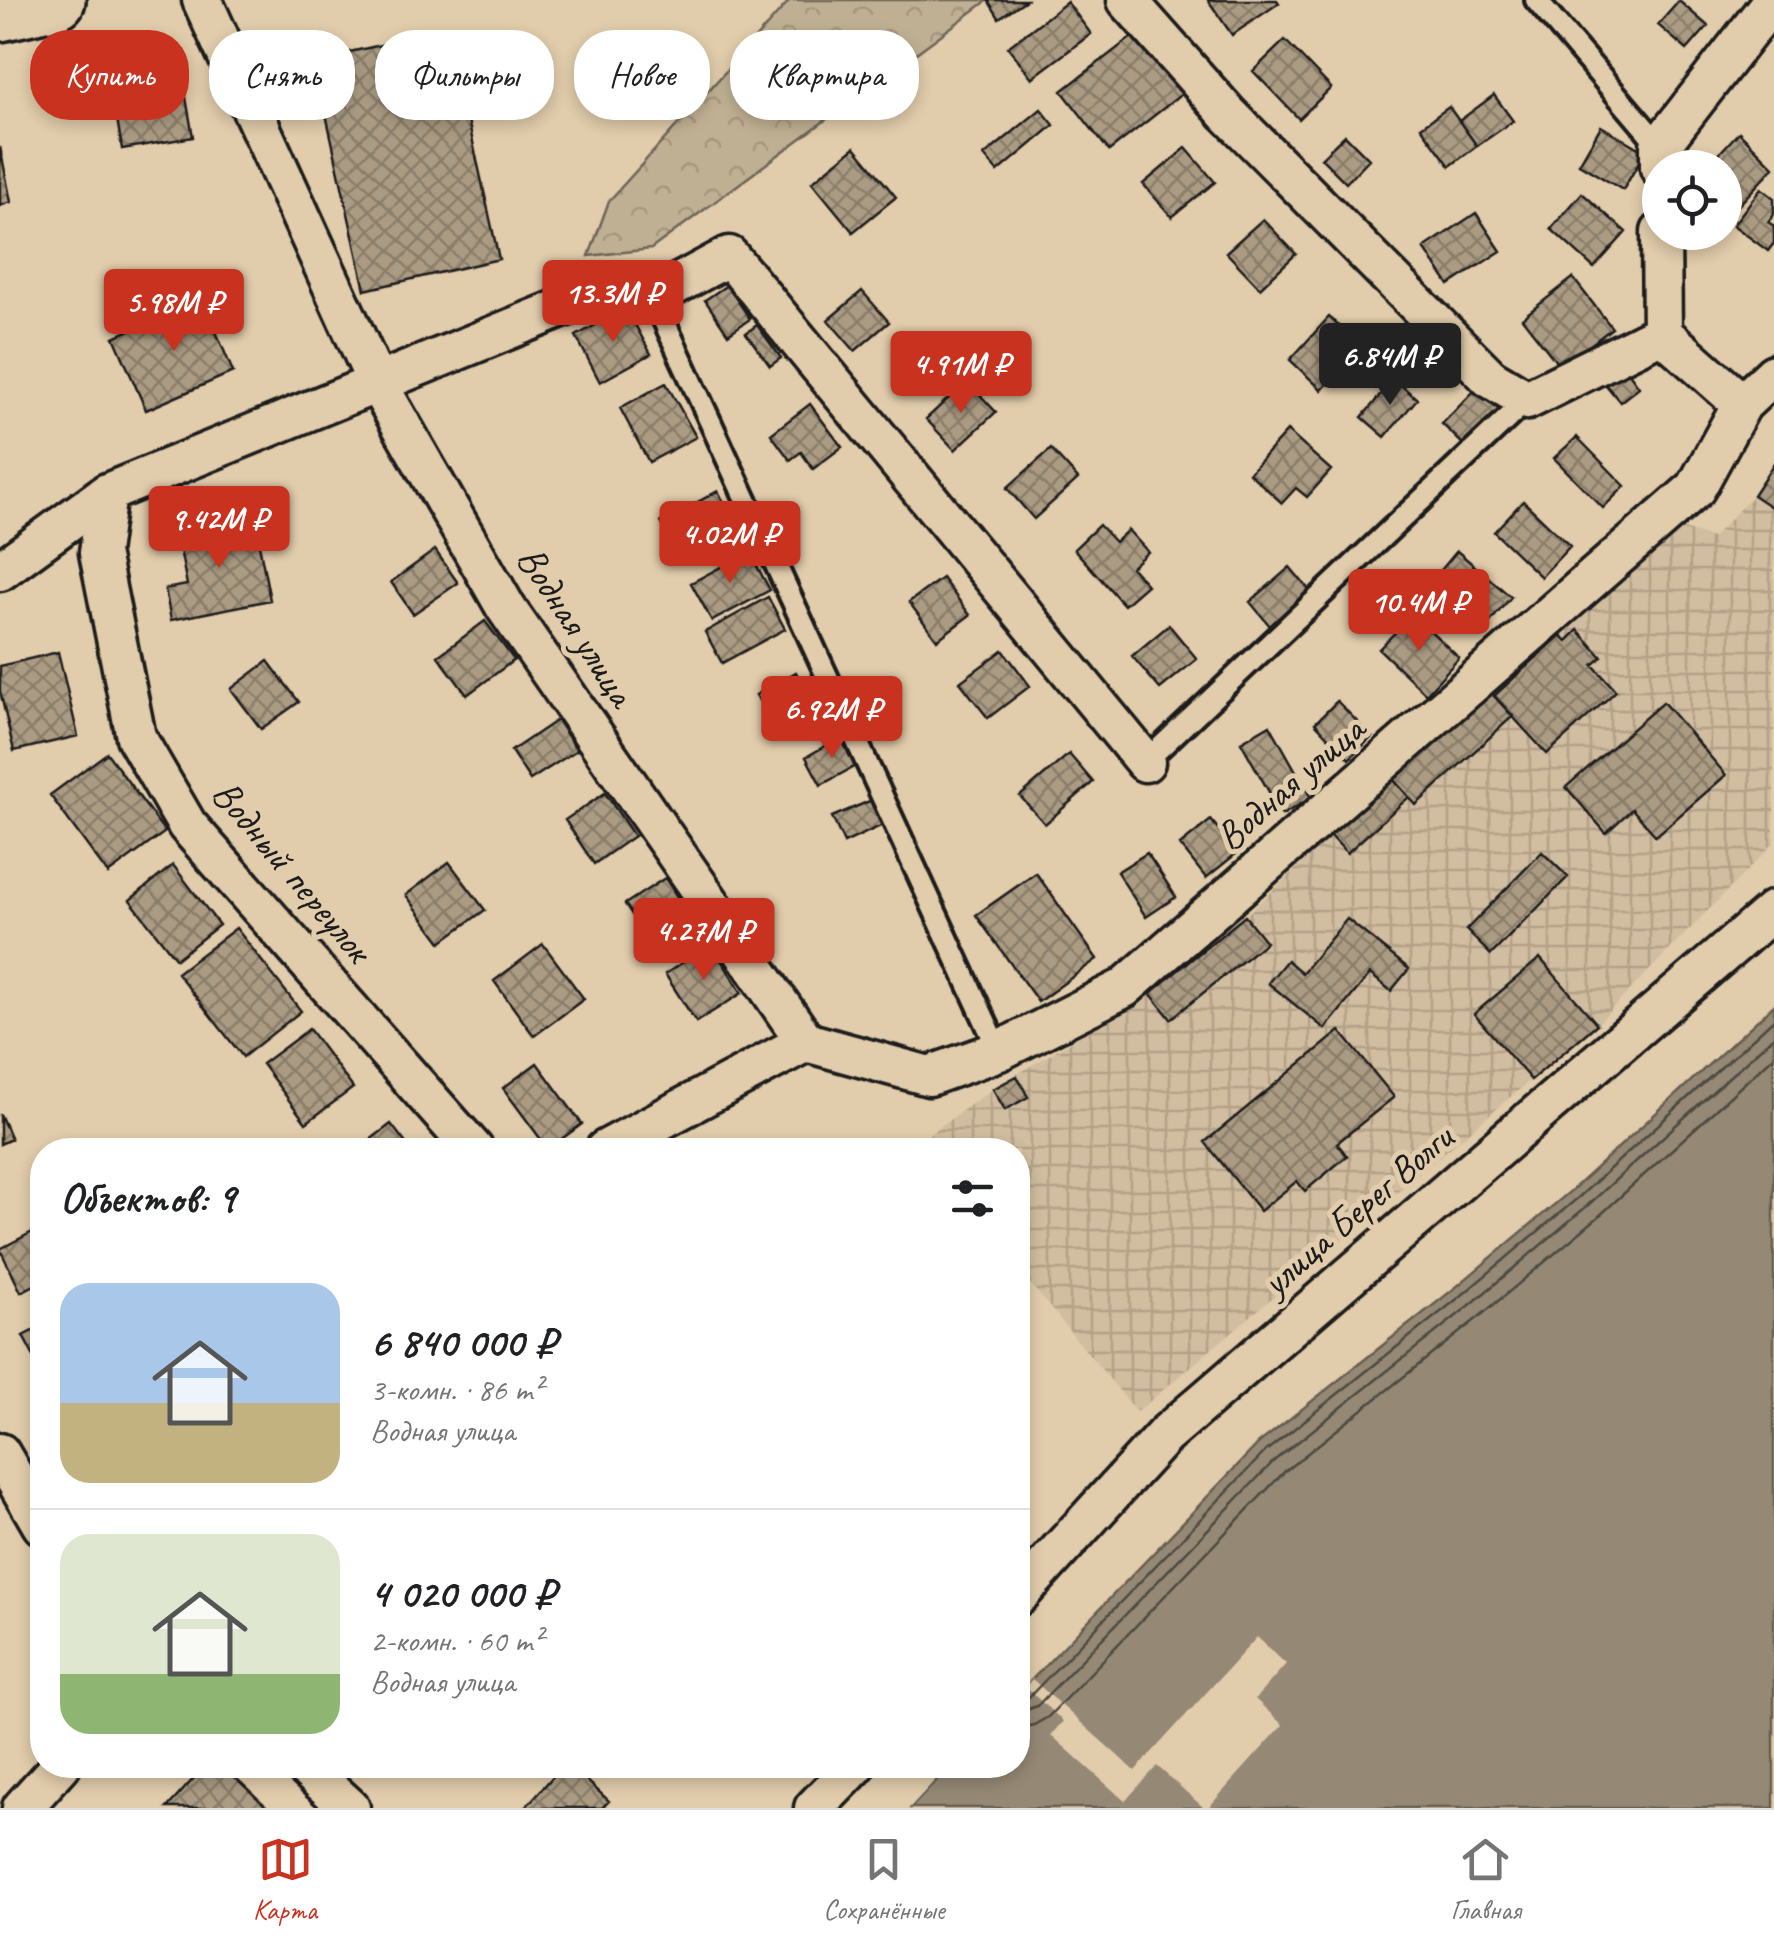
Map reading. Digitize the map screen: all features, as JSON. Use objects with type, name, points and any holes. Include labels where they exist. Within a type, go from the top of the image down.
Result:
[{"type":"main road","points":[[0,13],[56,0]]},
{"type":"street","name":"Водная улица","points":[[202,0],[376,381],[506,608],[806,1042],[929,1076],[999,1050],[1124,988],[1139,976],[1696,488],[1742,404],[1774,374]]},
{"type":"street","points":[[1127,0],[1226,113],[1490,378],[1528,400],[1662,332]]},
{"type":"street","points":[[1665,150],[1773,0]]},
{"type":"street","points":[[1661,250],[1662,332],[1742,404]]},
{"type":"street","points":[[0,571],[108,493],[596,294],[653,298],[730,256],[1145,762]]},
{"type":"street","name":"Водный переулок","points":[[108,493],[100,553],[136,737],[187,824],[463,1138]]},
{"type":"street","name":"улица Берег Волги","points":[[1030,1583],[1165,1435],[1774,910]]},
{"type":"street","points":[[627,1138],[806,1042]]},
{"type":"street","points":[[0,1452],[30,1504]]},
{"type":"street","points":[[22,1808],[49,1778]]},
{"type":"street","points":[[317,1778],[350,1808]]},
{"type":"street","points":[[814,1808],[843,1778]]},
{"type":"lane","points":[[1536,0],[1654,150]]},
{"type":"lane","points":[[653,298],[999,1050]]},
{"type":"lane","points":[[1145,762],[1528,400]]},
{"type":"shaded area","points":[[1753,495],[1774,509],[1774,843],[1597,1024],[1137,1412],[1030,1283],[1030,1138],[924,1138],[993,1089],[1150,993],[1245,916],[1489,690],[1495,696],[1675,526],[1712,538]]},
{"type":"green space","points":[[790,0],[988,0],[919,51],[919,30],[763,30]]},
{"type":"green space","points":[[730,67],[730,120],[826,120],[651,249],[589,256],[609,201],[682,120],[710,120],[710,89]]},
{"type":"water","points":[[1774,1005],[1774,1808],[911,1808],[939,1778],[1030,1778],[1030,1682],[1259,1443],[1573,1189]]},
{"type":"pier","points":[[1257,1637],[1286,1664],[1255,1699],[1283,1725],[1208,1808],[1157,1766],[1125,1801],[1051,1735],[1063,1721],[1030,1691],[1030,1681],[1032,1679],[1135,1771]]},
{"type":"building","points":[[988,0],[1026,0],[999,18]]},
{"type":"building","points":[[1208,0],[1277,0],[1279,3],[1232,35]]},
{"type":"building","points":[[1679,1],[1708,26],[1687,50],[1658,25]]},
{"type":"building","points":[[1067,2],[1091,34],[1032,78],[1008,47]]},
{"type":"building","points":[[1137,33],[1183,93],[1109,151],[1062,91]]},
{"type":"building","points":[[1285,40],[1331,88],[1299,119],[1253,71]]},
{"type":"building","points":[[375,46],[375,120],[468,120],[499,259],[365,290],[327,120],[355,120],[355,51]]},
{"type":"building","points":[[1494,95],[1513,121],[1477,146],[1459,121]]},
{"type":"building","points":[[1449,107],[1477,146],[1450,166],[1421,127]]},
{"type":"building","points":[[1041,109],[1054,125],[998,172],[984,156]]},
{"type":"building","points":[[189,114],[193,137],[122,149],[117,120],[189,120]]},
{"type":"building","points":[[1601,126],[1642,150],[1623,190],[1579,164]]},
{"type":"building","points":[[1739,132],[1774,167],[1742,201],[1742,150],[1722,150]]},
{"type":"building","points":[[1345,135],[1369,159],[1346,183],[1321,158]]},
{"type":"building","points":[[0,147],[11,202],[0,206]]},
{"type":"building","points":[[855,147],[896,197],[853,232],[812,182]]},
{"type":"building","points":[[1186,148],[1215,182],[1172,217],[1143,184]]},
{"type":"building","points":[[1761,188],[1774,198],[1774,214],[1768,222],[1774,226],[1774,243],[1768,251],[1742,232],[1742,213]]},
{"type":"building","points":[[1582,193],[1626,232],[1594,268],[1551,229]]},
{"type":"building","points":[[1476,213],[1501,251],[1449,285],[1424,248]]},
{"type":"building","points":[[1263,219],[1296,254],[1260,288],[1226,252]]},
{"type":"building","points":[[1573,278],[1612,328],[1561,368],[1522,318]]},
{"type":"building","points":[[727,285],[750,319],[728,334],[705,300]]},
{"type":"building","points":[[862,291],[889,322],[855,351],[828,320]]},
{"type":"building","points":[[202,298],[233,372],[146,410],[114,337]]},
{"type":"building","points":[[626,308],[651,354],[600,382],[576,336]]},
{"type":"building","points":[[1329,317],[1361,347],[1322,390],[1290,360]]},
{"type":"building","points":[[757,325],[781,358],[770,366],[746,333]]},
{"type":"building","points":[[1626,369],[1639,387],[1620,402],[1606,385]]},
{"type":"building","points":[[1394,379],[1417,399],[1385,437],[1362,417]]},
{"type":"building","points":[[967,381],[996,412],[955,450],[926,419]]},
{"type":"building","points":[[666,383],[696,437],[649,462],[620,408]]},
{"type":"building","points":[[1477,388],[1504,415],[1469,450],[1442,424]]},
{"type":"building","points":[[810,404],[842,447],[813,469],[801,452],[790,460],[771,434]]},
{"type":"building","points":[[1287,431],[1331,470],[1307,497],[1296,488],[1282,503],[1249,473]]},
{"type":"building","points":[[1577,437],[1625,486],[1603,508],[1554,458]]},
{"type":"building","points":[[1051,449],[1078,479],[1034,519],[1007,488]]},
{"type":"building","points":[[1774,463],[1774,509],[1753,495]]},
{"type":"building","points":[[718,491],[739,531],[683,562],[661,522]]},
{"type":"building","points":[[1523,501],[1570,546],[1541,577],[1494,532]]},
{"type":"building","points":[[254,519],[270,600],[171,620],[165,589],[187,585],[177,534]]},
{"type":"building","points":[[1099,525],[1115,542],[1128,530],[1148,552],[1131,567],[1147,585],[1124,605],[1074,549]]},
{"type":"building","points":[[435,550],[458,583],[413,614],[391,582]]},
{"type":"building","points":[[1457,551],[1511,597],[1486,627],[1432,581]]},
{"type":"building","points":[[749,552],[770,590],[712,621],[691,583]]},
{"type":"building","points":[[1290,567],[1310,591],[1270,626],[1250,602]]},
{"type":"building","points":[[942,578],[970,615],[937,640],[909,602]]},
{"type":"building","points":[[768,597],[785,629],[722,663],[705,632]]},
{"type":"building","points":[[1413,614],[1459,658],[1426,694],[1379,649]]},
{"type":"building","points":[[485,621],[514,660],[467,695],[438,656]]},
{"type":"building","points":[[1169,625],[1197,659],[1160,689],[1132,656]]},
{"type":"building","points":[[1578,630],[1602,657],[1593,665],[1616,691],[1547,754],[1494,696],[1561,635],[1567,641]]},
{"type":"building","points":[[1003,650],[1030,686],[988,718],[960,682]]},
{"type":"building","points":[[58,652],[78,736],[14,751],[0,691],[0,666]]},
{"type":"building","points":[[268,661],[299,702],[261,729],[231,689]]},
{"type":"building","points":[[796,672],[813,703],[773,725],[756,695]]},
{"type":"building","points":[[1489,690],[1513,716],[1416,805],[1392,778]]},
{"type":"building","points":[[1337,701],[1372,737],[1349,759],[1315,723]]},
{"type":"building","points":[[1663,702],[1726,775],[1656,836],[1632,809],[1606,833],[1566,787]]},
{"type":"building","points":[[557,720],[577,750],[530,780],[511,751]]},
{"type":"building","points":[[1270,725],[1311,798],[1282,815],[1241,742]]},
{"type":"building","points":[[843,736],[859,764],[821,785],[806,757]]},
{"type":"building","points":[[107,753],[165,832],[108,874],[50,795]]},
{"type":"building","points":[[1069,754],[1093,782],[1045,824],[1020,796]]},
{"type":"building","points":[[1392,778],[1409,797],[1347,853],[1330,835]]},
{"type":"building","points":[[605,793],[634,836],[594,864],[565,820]]},
{"type":"building","points":[[872,800],[883,825],[844,843],[832,817]]},
{"type":"building","points":[[1211,820],[1237,853],[1206,878],[1180,845]]},
{"type":"building","points":[[1542,852],[1568,877],[1491,955],[1466,930]]},
{"type":"building","points":[[1147,853],[1176,897],[1146,917],[1117,872]]},
{"type":"building","points":[[449,862],[485,910],[441,942],[406,895]]},
{"type":"building","points":[[173,865],[219,925],[176,959],[130,900]]},
{"type":"building","points":[[1036,873],[1097,959],[1038,1002],[976,915]]},
{"type":"building","points":[[665,878],[690,916],[650,942],[625,904]]},
{"type":"building","points":[[1245,916],[1266,942],[1171,1019],[1150,993]]},
{"type":"building","points":[[1347,919],[1409,969],[1391,991],[1370,974],[1325,1029],[1268,983],[1287,960],[1302,973]]},
{"type":"building","points":[[236,928],[301,1011],[243,1057],[177,973]]},
{"type":"building","points":[[543,944],[584,999],[534,1036],[494,981]]},
{"type":"building","points":[[711,944],[742,993],[696,1022],[665,974]]},
{"type":"building","points":[[1540,958],[1597,1024],[1531,1080],[1474,1014]]},
{"type":"building","points":[[309,1029],[353,1088],[306,1123],[262,1064]]},
{"type":"building","points":[[1340,1031],[1394,1097],[1337,1143],[1347,1156],[1305,1191],[1297,1181],[1260,1211],[1205,1142]]},
{"type":"building","points":[[537,1063],[582,1124],[563,1138],[540,1138],[503,1088]]},
{"type":"building","points":[[1017,1076],[1028,1097],[1005,1110],[993,1089]]},
{"type":"building","points":[[0,1114],[11,1139],[0,1144]]},
{"type":"building","points":[[391,1124],[402,1138],[373,1138]]},
{"type":"building","points":[[30,1233],[30,1287],[21,1292],[0,1249]]},
{"type":"building","points":[[194,1778],[236,1778],[268,1808],[167,1808]]},
{"type":"building","points":[[552,1778],[584,1778],[609,1801],[602,1808],[525,1808]]}]
